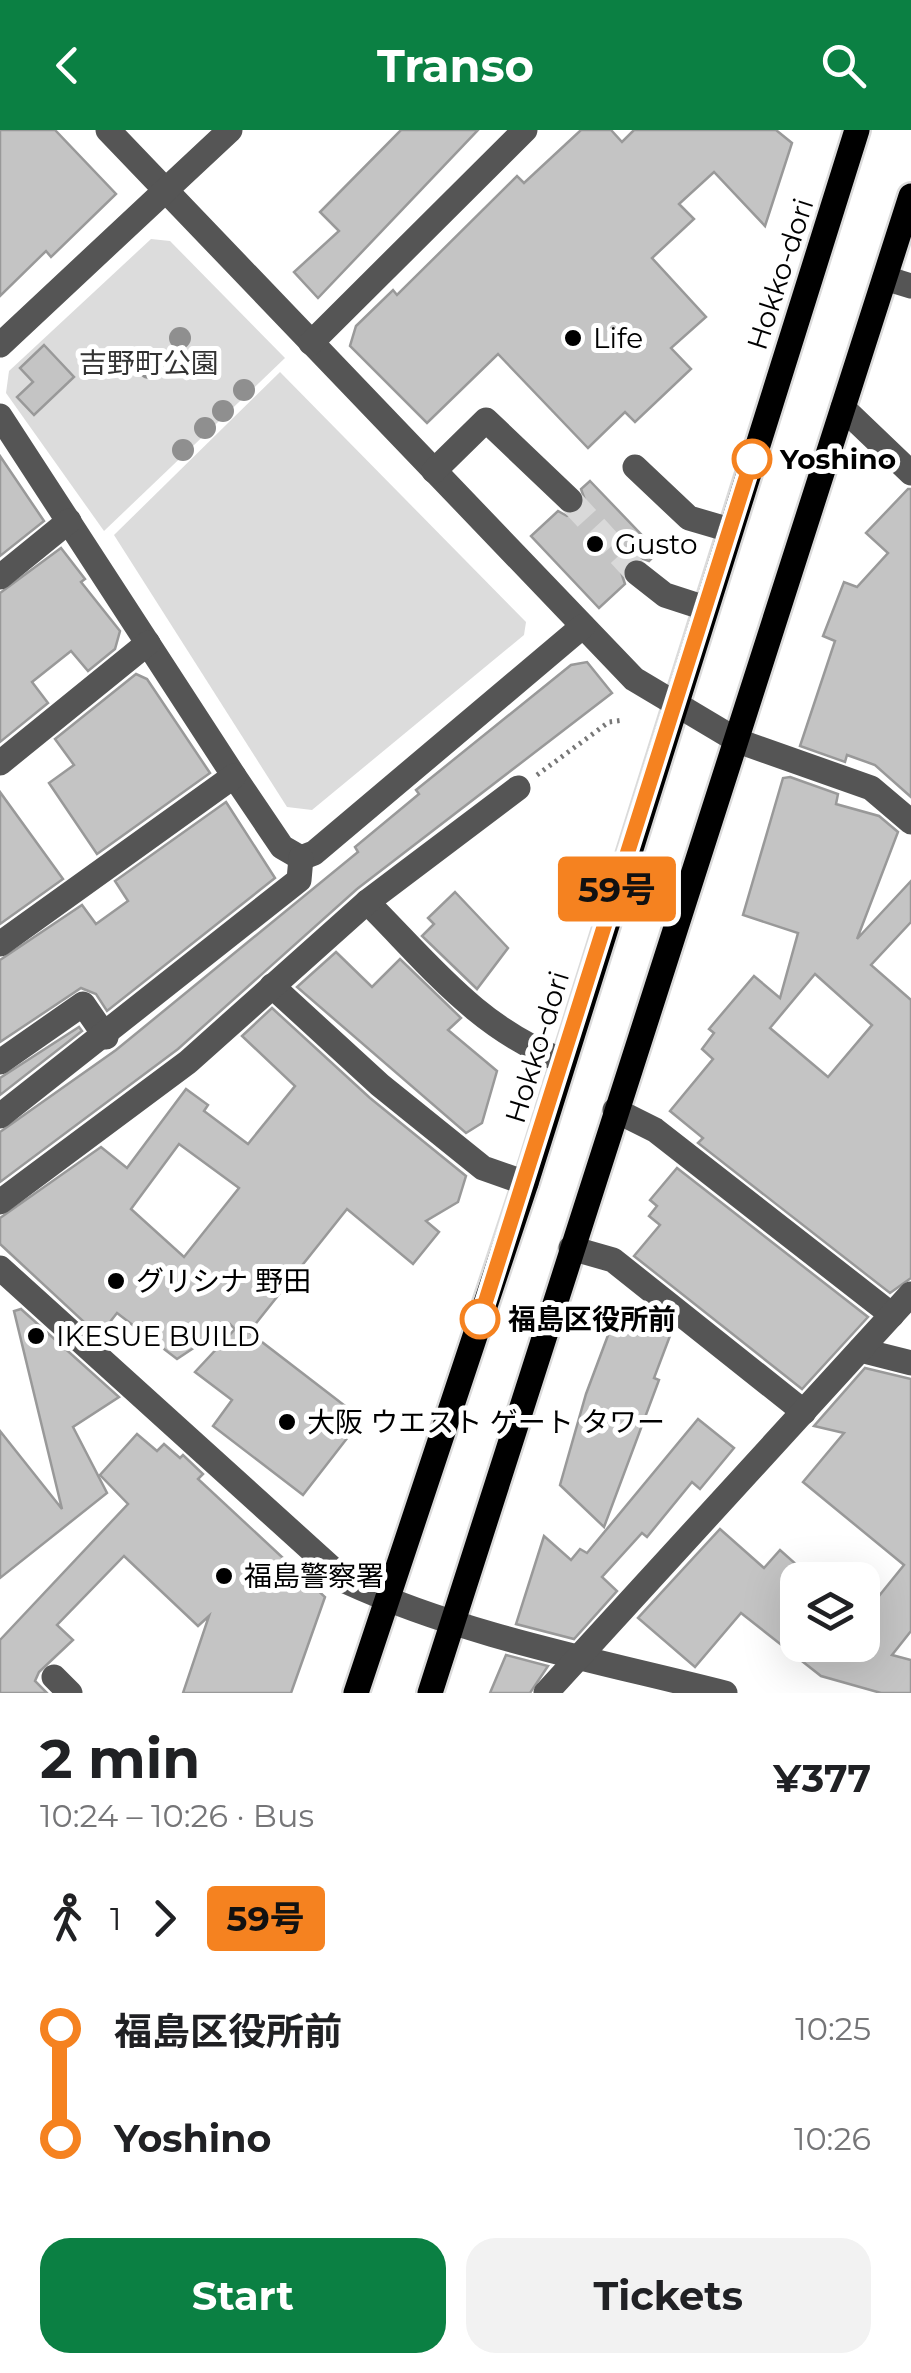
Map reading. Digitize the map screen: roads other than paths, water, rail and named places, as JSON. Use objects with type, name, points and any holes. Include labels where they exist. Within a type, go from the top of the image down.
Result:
[{"type":"main road","name":"Hokko-dori","points":[[356,1693],[526,1183],[857,130]]},
{"type":"main road","points":[[430,1693],[911,196]]},
{"type":"street","points":[[108,130],[634,680],[738,740],[871,788],[911,822]]},
{"type":"street","points":[[0,344],[230,130]]},
{"type":"street","points":[[311,343],[525,130]]},
{"type":"street","points":[[885,278],[911,286]]},
{"type":"street","points":[[843,408],[911,473]]},
{"type":"street","points":[[0,416],[282,847],[302,858],[314,854],[582,626]]},
{"type":"street","points":[[434,470],[486,420],[570,500]]},
{"type":"street","points":[[635,467],[689,518],[730,530]]},
{"type":"street","points":[[0,577],[69,521]]},
{"type":"street","points":[[637,573],[665,595],[705,608]]},
{"type":"street","points":[[0,763],[148,643]]},
{"type":"street","points":[[0,944],[234,776]]},
{"type":"street","points":[[0,1202],[137,1102],[366,902],[518,788]]},
{"type":"street","points":[[0,1116],[106,1037],[299,880],[302,858]]},
{"type":"street","points":[[366,902],[476,1012],[522,1046],[564,1061]]},
{"type":"street","points":[[272,986],[380,1085],[483,1168],[526,1183]]},
{"type":"street","points":[[0,1062],[83,1004],[106,1037]]},
{"type":"street","points":[[615,1110],[654,1130],[892,1314]]},
{"type":"street","points":[[571,1248],[612,1260],[804,1412]]},
{"type":"street","points":[[0,1268],[10,1293],[347,1582],[385,1599],[453,1620],[725,1693]]},
{"type":"street","points":[[546,1693],[911,1294]]},
{"type":"street","points":[[860,1350],[911,1363]]},
{"type":"tunnel","points":[[570,500],[637,573]]},
{"type":"place","name":"Life","points":[[573,338]]},
{"type":"place","name":"Yoshino","points":[[752,459]]},
{"type":"place","name":"Gusto","points":[[595,544]]},
{"type":"place","name":"グリシナ 野田","points":[[116,1281]]},
{"type":"place","name":"福島区役所前","points":[[480,1319]]},
{"type":"place","name":"IKESUE BUILD","points":[[36,1336]]},
{"type":"place","name":"大阪 ウエスト ゲート タワー","points":[[287,1422]]},
{"type":"place","name":"福島警察署","points":[[224,1576]]},
{"type":"park label","name":"吉野町公園","points":[[149,363]]}]
